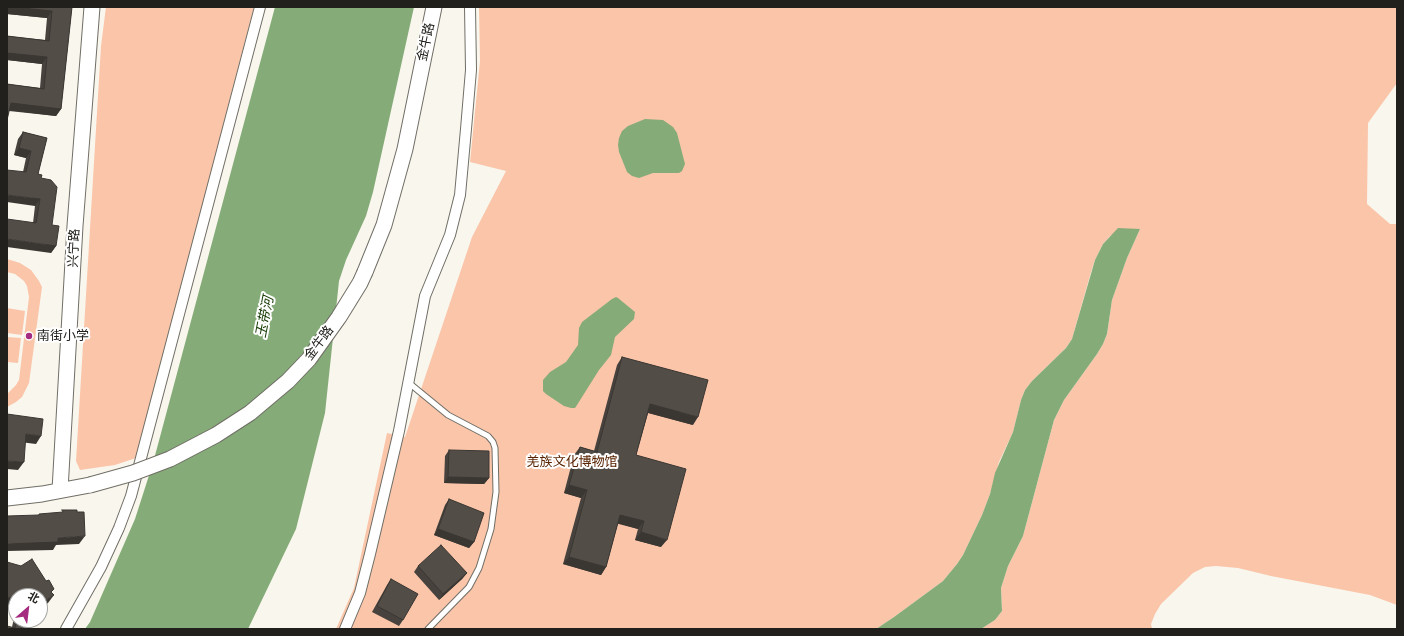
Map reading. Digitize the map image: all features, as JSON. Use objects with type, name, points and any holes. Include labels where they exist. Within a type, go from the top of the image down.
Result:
[{"type":"main road","name":"兴宁路","points":[[60,490],[75,226],[92,7]]},
{"type":"main road","name":"金牛路","points":[[7,498],[90,485],[133,473],[170,459],[216,435],[250,413],[288,381],[308,359],[339,317],[357,288],[384,225],[403,156],[434,7]]},
{"type":"street","points":[[66,629],[101,567],[119,528],[131,496],[260,7]]},
{"type":"street","points":[[345,629],[360,593],[370,554],[399,431],[425,296],[450,235],[460,195],[471,70],[470,7]]},
{"type":"lane","points":[[409,383],[448,415],[488,436],[493,442],[495,448],[496,492],[491,529],[479,568],[469,587],[428,629]]},
{"type":"green space","points":[[106,7],[254,7],[136,458],[115,465],[80,470],[76,461],[101,46]]},
{"type":"green space","name":"羌族文化博物馆","points":[[479,7],[1397,7],[1397,83],[1368,123],[1367,204],[1390,224],[1397,224],[1397,605],[1370,595],[1271,576],[1238,568],[1216,566],[1205,567],[1193,573],[1161,604],[1151,624],[1152,629],[981,629],[995,620],[1002,611],[1001,588],[1008,566],[1023,536],[1054,420],[1064,400],[1103,344],[1107,334],[1112,300],[1127,258],[1140,229],[1110,236],[1103,244],[1091,272],[1072,339],[1066,348],[1032,381],[1025,390],[1013,432],[999,462],[990,494],[963,555],[943,581],[876,629],[336,629],[354,588],[387,433],[405,437],[472,237],[506,171],[470,162],[480,61]]},
{"type":"green space","points":[[7,259],[20,263],[31,270],[42,287],[29,383],[22,397],[7,407],[7,394],[19,380],[29,297],[27,286],[24,281],[15,274],[7,272]]},
{"type":"green space","points":[[7,308],[25,311],[22,335],[7,333]]},
{"type":"green space","points":[[7,337],[21,338],[18,363],[7,362]]},
{"type":"water","name":"玉带河","points":[[275,7],[414,7],[373,192],[366,216],[346,260],[339,281],[325,413],[296,529],[248,629],[85,629],[90,622],[135,519],[153,463]]},
{"type":"water","points":[[645,119],[663,120],[673,127],[677,133],[685,164],[682,171],[679,173],[653,173],[639,178],[632,176],[627,172],[619,152],[619,138],[622,131],[628,126]]},
{"type":"water","points":[[1118,228],[1140,229],[1127,258],[1112,300],[1107,334],[1103,344],[1064,400],[1054,420],[1023,536],[1008,566],[1001,588],[1002,611],[995,620],[981,629],[876,629],[943,581],[963,555],[990,494],[995,473],[1013,432],[1025,390],[1032,381],[1066,348],[1072,339],[1095,260],[1103,244]]},
{"type":"water","points":[[616,297],[635,312],[634,319],[615,337],[611,355],[599,370],[575,408],[564,406],[543,391],[543,380],[550,372],[566,362],[578,345],[579,328],[582,322]]},
{"type":"building","points":[[13,7],[72,7],[61,109],[11,103],[7,120],[7,84],[44,89],[47,57],[7,53],[7,36],[49,41],[52,11]]},
{"type":"building","points":[[23,132],[47,138],[38,174],[42,175],[41,178],[51,180],[57,187],[52,225],[59,226],[56,246],[7,239],[7,219],[36,223],[40,199],[7,195],[7,170],[26,172],[31,151],[19,148]]},
{"type":"building","points":[[622,357],[708,380],[698,417],[650,404],[636,455],[686,469],[667,540],[641,532],[644,521],[620,515],[606,567],[569,557],[587,490],[569,485],[580,447],[597,452]]},
{"type":"building","points":[[7,414],[43,419],[41,436],[26,434],[24,462],[7,461]]},
{"type":"building","points":[[449,450],[489,451],[489,478],[448,477]]},
{"type":"building","points":[[449,499],[484,513],[474,542],[438,529]]},
{"type":"building","points":[[62,510],[77,510],[77,512],[84,512],[85,536],[58,538],[58,542],[7,544],[7,516],[39,515],[63,512]]},
{"type":"building","points":[[441,545],[467,573],[443,594],[418,566]]},
{"type":"building","points":[[32,559],[46,581],[49,580],[54,589],[51,592],[54,595],[48,599],[48,588],[8,588],[7,597],[7,562],[21,566]]},
{"type":"building","points":[[391,579],[418,594],[403,620],[377,606]]},
{"type":"building","points":[[7,626],[8,628],[32,629],[7,629]]},
{"type":"place","name":"南街小学","points":[[29,336]]}]
